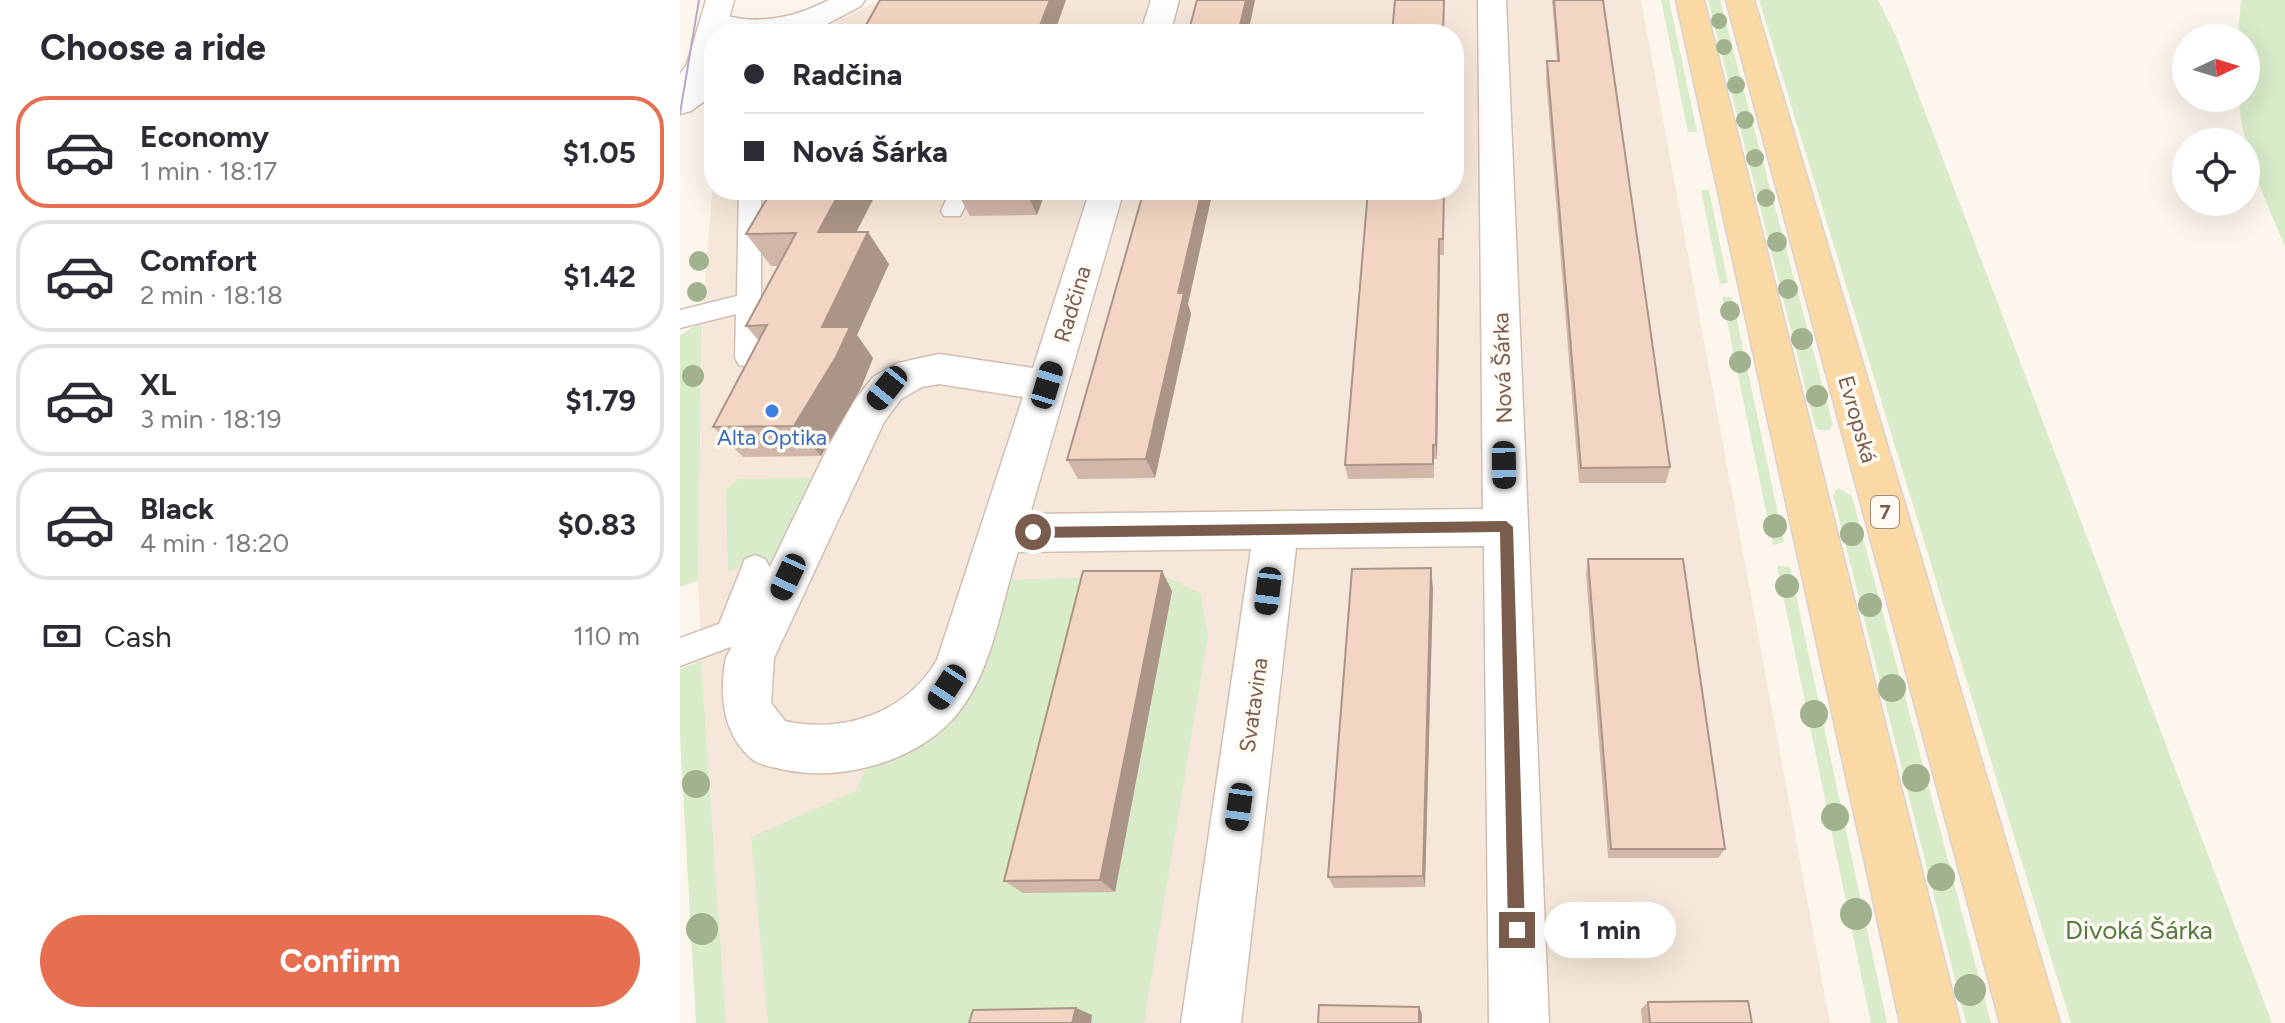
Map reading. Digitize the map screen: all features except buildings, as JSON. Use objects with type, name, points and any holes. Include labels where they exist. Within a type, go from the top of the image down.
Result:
[{"type":"main road","points":[[1690,0],[1930,1023]]},
{"type":"main road","name":"Evropská","points":[[1740,0],[2030,1023]]},
{"type":"street","points":[[804,24],[851,0]]},
{"type":"street","points":[[1158,24],[1165,0]]},
{"type":"street","name":"Nová Šárka","points":[[1492,0],[1519,1023]]},
{"type":"street","points":[[718,11],[739,24]]},
{"type":"street","points":[[680,96],[704,58]]},
{"type":"street","points":[[680,104],[704,86]]},
{"type":"street","name":"Radčina","points":[[1047,385],[939,369],[912,374],[887,388],[869,411],[843,459],[750,658],[744,688],[749,716],[771,743],[812,750],[861,745],[912,721],[938,701],[956,674],[987,570],[1002,533],[1104,200]]},
{"type":"street","points":[[1002,533],[1506,527]]},
{"type":"street","name":"Svatavina","points":[[1211,1023],[1276,529]]},
{"type":"lane","points":[[748,358],[750,200]]},
{"type":"lane","points":[[952,211],[957,200]]},
{"type":"lane","points":[[680,319],[749,302]]},
{"type":"lane","points":[[680,652],[730,633],[755,568]]},
{"type":"shaded area","points":[[880,0],[1641,0],[1830,1023],[726,1023],[698,581],[703,304],[712,200],[1464,200],[1464,24],[832,24]]},
{"type":"green space","points":[[1661,0],[1669,0],[1697,132],[1688,132]]},
{"type":"green space","points":[[1708,0],[1720,0],[1833,425],[1829,430],[1819,430],[1815,426]]},
{"type":"green space","name":"Divoká Šárka","points":[[1759,0],[1878,0],[1896,36],[2272,1023],[2071,1023]]},
{"type":"green space","points":[[2241,0],[2285,0],[2285,246],[2260,186],[2260,128],[2243,128],[2241,117],[2240,112],[2260,112],[2260,24],[2239,24]]},
{"type":"green space","points":[[1701,190],[1709,190],[1728,283],[1720,284]]},
{"type":"green space","points":[[1722,297],[1732,297],[1784,542],[1773,545]]},
{"type":"green space","points":[[702,322],[698,581],[680,587],[680,335]]},
{"type":"green space","points":[[822,478],[771,579],[755,563],[728,571],[726,490],[738,479]]},
{"type":"green space","points":[[1838,488],[1852,496],[1991,1023],[1966,1023],[1833,495]]},
{"type":"green space","points":[[1777,566],[1790,567],[1887,1023],[1871,1023]]},
{"type":"green space","points":[[1164,576],[1200,593],[1208,637],[1144,1023],[768,1023],[751,837],[856,791],[871,756],[993,580]]},
{"type":"green space","points":[[701,661],[726,1023],[696,1023],[680,736],[680,669]]},
{"type":"tram line","points":[[680,113],[699,0]]},
{"type":"place","name":"Alta Optika","points":[[772,411]]},
{"type":"route","points":[[1033,532],[1506,527],[1517,930]]}]
